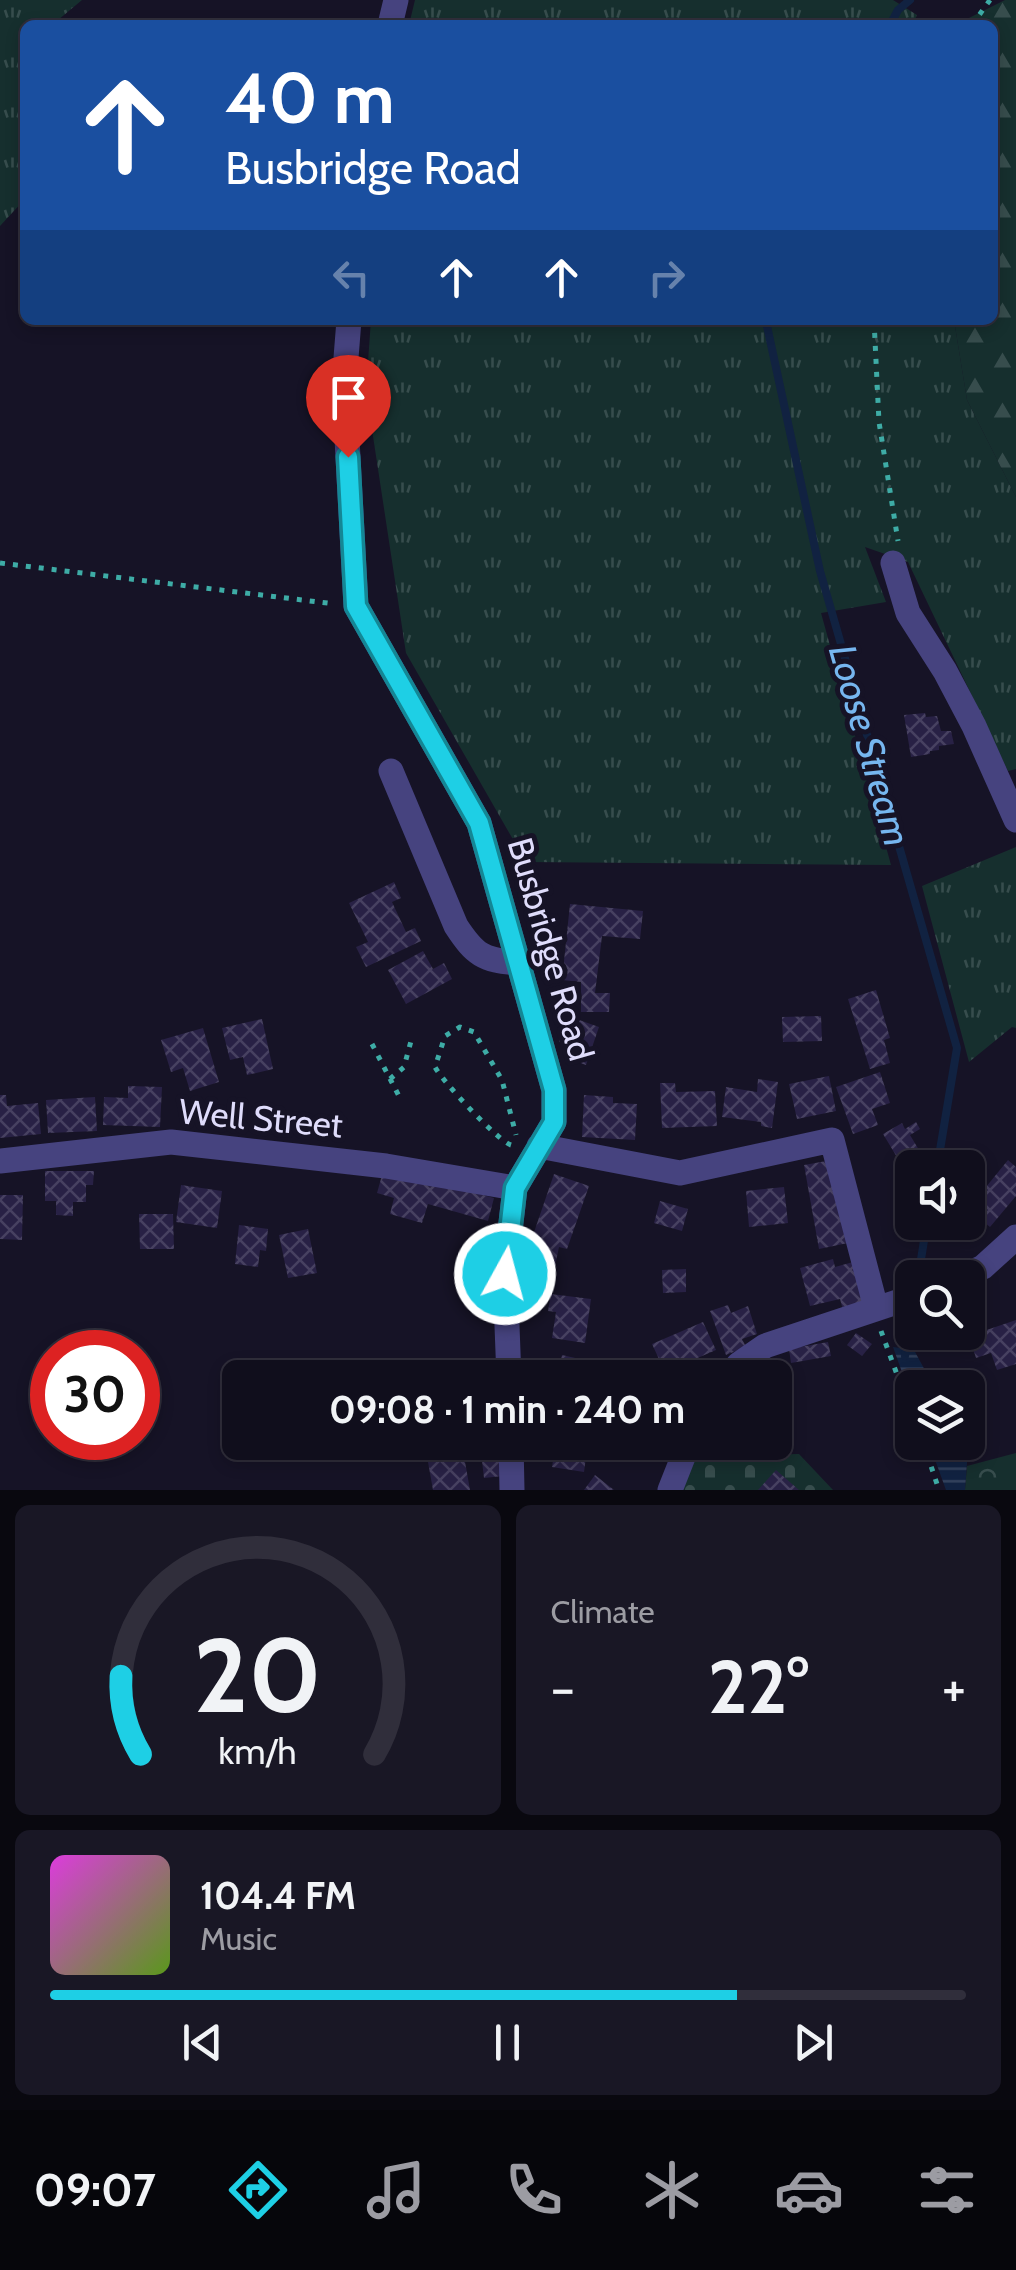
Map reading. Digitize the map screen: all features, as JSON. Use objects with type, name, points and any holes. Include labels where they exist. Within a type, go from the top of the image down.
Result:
[{"type":"street","name":"Busbridge Road","points":[[350,325],[344,383],[356,606],[479,823],[554,1090],[554,1122],[532,1146],[515,1188]]},
{"type":"street","points":[[892,564],[908,614],[974,726],[1016,820]]},
{"type":"street","points":[[390,770],[456,926],[472,950],[491,961],[517,962]]},
{"type":"street","points":[[532,1146],[680,1173],[832,1140],[876,1308]]},
{"type":"street","name":"Well Street","points":[[0,1161],[171,1142],[386,1166],[515,1188]]},
{"type":"street","points":[[508,1360],[505,1274],[515,1188]]},
{"type":"street","points":[[985,1264],[1016,1237]]},
{"type":"street","points":[[744,1360],[764,1346],[866,1316],[876,1308],[895,1302]]},
{"type":"street","points":[[511,1460],[512,1490]]},
{"type":"street","points":[[670,1490],[682,1460]]},
{"type":"path","points":[[874,325],[879,422],[898,539],[892,564]]},
{"type":"path","points":[[0,563],[356,606]]},
{"type":"path","points":[[460,1027],[474,1032],[502,1080],[515,1133],[532,1146],[505,1144],[446,1085],[435,1067],[445,1036],[460,1027]]},
{"type":"path","points":[[390,1079],[404,1067],[411,1040]]},
{"type":"path","points":[[372,1044],[401,1100]]},
{"type":"path","points":[[876,1308],[896,1370]]},
{"type":"path","points":[[929,1460],[939,1490]]},
{"type":"green space","points":[[0,0],[82,0],[58,20],[20,20],[20,204],[0,226]]},
{"type":"green space","points":[[415,0],[893,0],[917,15],[914,20],[410,20]]},
{"type":"green space","points":[[1005,0],[1016,0],[1016,497],[967,400],[955,325],[998,325],[998,20],[965,20]]},
{"type":"green space","points":[[371,325],[955,325],[967,400],[1016,497],[1016,769],[1008,771],[908,562],[865,547],[886,602],[821,613],[891,865],[526,862],[406,653],[366,390]]},
{"type":"green space","points":[[1016,847],[1016,1028],[1012,1027],[969,1062],[922,886]]},
{"type":"green space","points":[[1016,1453],[1016,1490],[965,1490],[967,1466]]},
{"type":"green space","points":[[792,1454],[799,1454],[833,1490],[682,1490],[694,1460],[792,1460]]},
{"type":"water","points":[[893,1347],[914,1350],[925,1370],[901,1370]]},
{"type":"water","points":[[935,1460],[967,1460],[965,1490],[946,1490]]},
{"type":"building","points":[[925,713],[926,717],[937,716],[941,731],[951,731],[954,744],[911,757],[904,715]]},
{"type":"building","points":[[394,882],[401,898],[392,902],[406,932],[415,928],[421,941],[366,967],[356,947],[368,942],[349,903]]},
{"type":"building","points":[[570,904],[643,911],[640,939],[602,936],[595,993],[610,993],[609,1012],[581,1012],[581,982],[562,980]]},
{"type":"building","points":[[423,951],[433,969],[444,963],[452,979],[406,1004],[388,970]]},
{"type":"building","points":[[876,990],[890,1038],[884,1040],[890,1063],[870,1069],[848,999]]},
{"type":"building","points":[[568,1016],[599,1027],[586,1065],[569,1059],[573,1047],[559,1042]]},
{"type":"building","points":[[821,1016],[822,1041],[783,1042],[782,1017]]},
{"type":"building","points":[[262,1019],[273,1069],[247,1075],[243,1057],[230,1060],[222,1028]]},
{"type":"building","points":[[203,1028],[219,1082],[190,1091],[183,1068],[171,1072],[161,1040]]},
{"type":"building","points":[[880,1072],[890,1103],[872,1109],[878,1125],[853,1134],[836,1087]]},
{"type":"building","points":[[829,1076],[836,1111],[797,1119],[789,1084]]},
{"type":"building","points":[[758,1079],[778,1082],[772,1128],[761,1126],[761,1122],[722,1117],[726,1087],[757,1092]]},
{"type":"building","points":[[660,1083],[675,1083],[676,1092],[715,1091],[717,1126],[662,1128]]},
{"type":"building","points":[[128,1086],[162,1087],[160,1127],[103,1125],[104,1097],[128,1098]]},
{"type":"building","points":[[0,1095],[6,1095],[7,1106],[38,1103],[41,1134],[0,1138]]},
{"type":"building","points":[[584,1095],[613,1097],[613,1103],[637,1104],[635,1140],[582,1137]]},
{"type":"building","points":[[95,1097],[97,1131],[48,1133],[46,1100]]},
{"type":"building","points":[[916,1122],[920,1129],[910,1135],[919,1150],[895,1150],[895,1154],[883,1134],[902,1123],[905,1129]]},
{"type":"building","points":[[832,1160],[848,1243],[819,1249],[804,1165]]},
{"type":"building","points":[[1008,1160],[1016,1167],[1016,1196],[990,1227],[985,1223],[985,1188]]},
{"type":"building","points":[[384,1168],[494,1198],[488,1221],[428,1204],[422,1223],[390,1214],[394,1198],[377,1193]]},
{"type":"building","points":[[45,1171],[94,1171],[93,1185],[86,1185],[86,1202],[73,1202],[73,1216],[56,1215],[56,1201],[45,1201]]},
{"type":"building","points":[[554,1174],[589,1186],[567,1249],[559,1247],[552,1281],[521,1270]]},
{"type":"building","points":[[181,1185],[222,1191],[217,1228],[176,1222]]},
{"type":"building","points":[[784,1187],[788,1223],[749,1227],[746,1191]]},
{"type":"building","points":[[0,1195],[23,1195],[22,1240],[0,1239]]},
{"type":"building","points":[[660,1201],[688,1209],[682,1231],[654,1223]]},
{"type":"building","points":[[139,1214],[173,1214],[174,1249],[140,1249]]},
{"type":"building","points":[[239,1225],[268,1229],[266,1251],[260,1250],[258,1267],[235,1264]]},
{"type":"building","points":[[308,1229],[317,1273],[288,1278],[279,1235]]},
{"type":"building","points":[[833,1259],[835,1267],[853,1262],[866,1308],[844,1314],[840,1299],[810,1306],[800,1268]]},
{"type":"building","points":[[686,1269],[686,1292],[663,1293],[662,1270]]},
{"type":"building","points":[[551,1294],[591,1299],[585,1343],[552,1338],[556,1312],[548,1311]]},
{"type":"building","points":[[728,1305],[731,1313],[748,1306],[757,1334],[742,1339],[746,1347],[726,1355],[710,1311]]},
{"type":"building","points":[[1016,1320],[1016,1364],[997,1370],[991,1353],[976,1358],[973,1350],[985,1350],[985,1331]]},
{"type":"building","points":[[703,1322],[716,1350],[693,1360],[659,1360],[652,1344]]},
{"type":"building","points":[[856,1333],[872,1344],[862,1356],[847,1345]]},
{"type":"building","points":[[828,1342],[831,1356],[792,1363],[789,1349]]},
{"type":"building","points":[[465,1460],[470,1490],[433,1490],[428,1462]]},
{"type":"building","points":[[482,1460],[501,1460],[503,1476],[484,1478]]},
{"type":"building","points":[[553,1460],[586,1460],[584,1472],[552,1467]]},
{"type":"building","points":[[776,1470],[799,1490],[758,1490]]},
{"type":"building","points":[[595,1475],[614,1490],[584,1490]]},
{"type":"waterway","name":"Loose Stream","points":[[893,20],[910,0]]},
{"type":"waterway","name":"Loose Stream","points":[[767,325],[820,571],[957,1048],[940,1150]]},
{"type":"waterway","name":"Loose Stream","points":[[921,1260],[924,1240]]},
{"type":"waterway","name":"Loose Stream","points":[[905,1356],[906,1350]]},
{"type":"route","points":[[348,457],[356,606],[479,823],[554,1090],[554,1122],[515,1188],[505,1274]]}]
